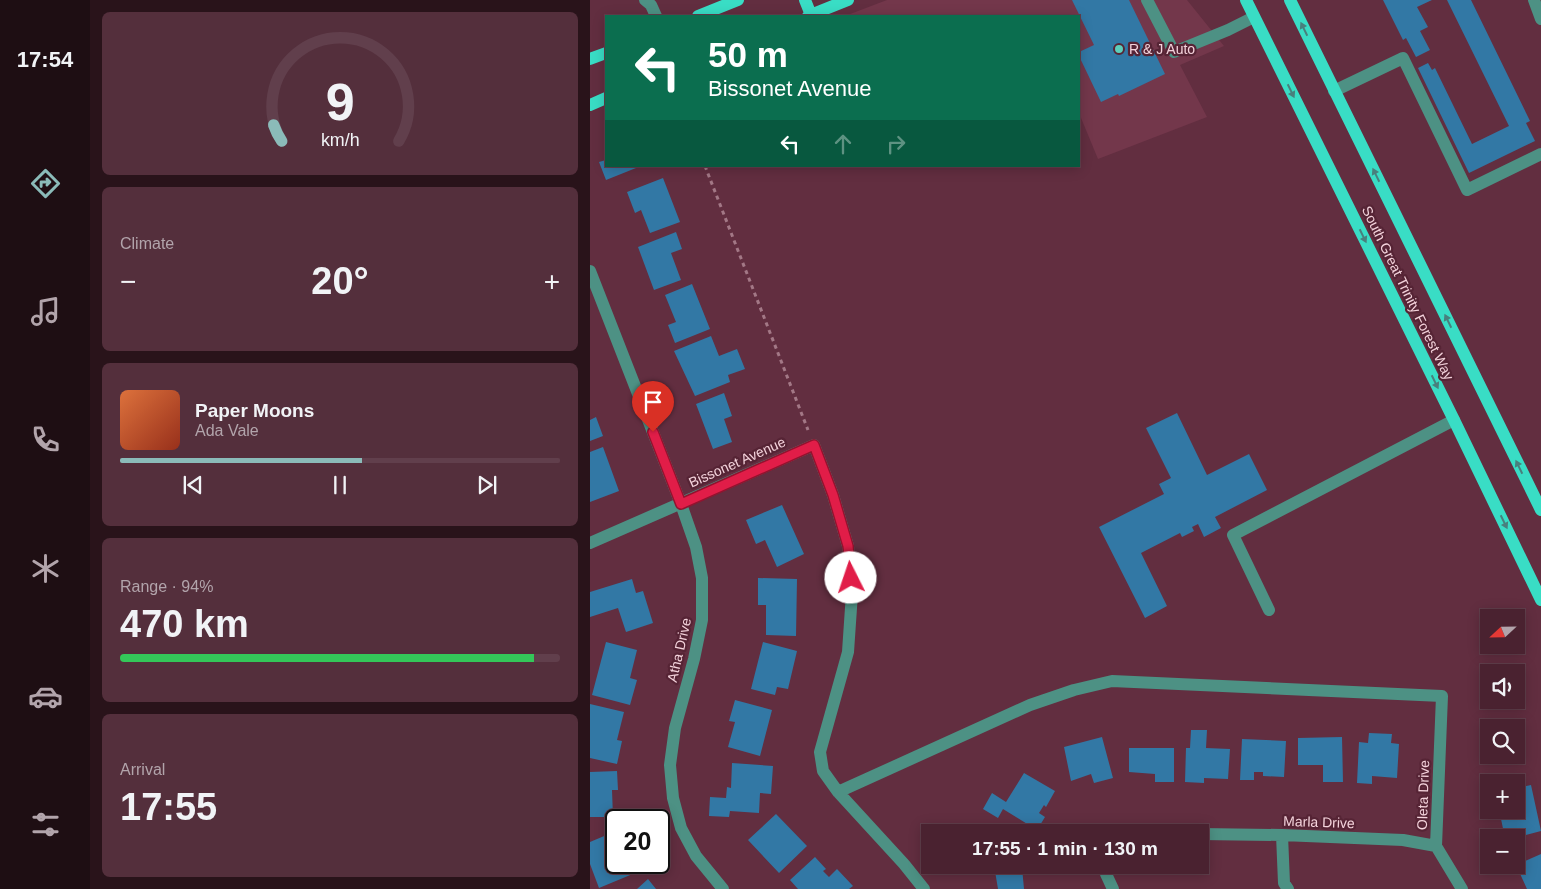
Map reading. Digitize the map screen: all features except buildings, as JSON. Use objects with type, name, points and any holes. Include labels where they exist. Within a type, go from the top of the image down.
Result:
[{"type":"main road","points":[[700,15],[738,0]]},
{"type":"main road","points":[[805,0],[809,15]]},
{"type":"main road","points":[[811,15],[848,0]]},
{"type":"main road","name":"South Great Trinity Forest Way","points":[[1246,0],[1541,600]]},
{"type":"main road","name":"South Great Trinity Forest Way","points":[[1290,0],[1541,510]]},
{"type":"main road","points":[[590,59],[605,53]]},
{"type":"main road","points":[[590,105],[605,98]]},
{"type":"street","points":[[645,0],[651,5],[656,15]]},
{"type":"street","points":[[1147,0],[1174,52],[1254,17]]},
{"type":"street","points":[[1534,0],[1541,19]]},
{"type":"street","points":[[1334,91],[1403,58],[1467,190],[1541,154]]},
{"type":"street","name":"Atha Drive","points":[[590,271],[696,547],[702,578],[702,620],[694,659],[675,728],[670,765],[673,798],[681,828],[696,856],[723,889]]},
{"type":"street","points":[[1269,610],[1233,535],[1454,420]]},
{"type":"street","points":[[814,445],[833,495],[848,546],[852,593],[848,652],[820,752],[823,771],[838,792],[904,864],[924,889]]},
{"type":"street","name":"Bissonet Avenue","points":[[590,543],[814,445]]},
{"type":"street","name":"Oleta Drive","points":[[838,792],[1030,705],[1074,690],[1112,681],[1442,696],[1436,846],[1462,889]]},
{"type":"street","name":"Marla Drive","points":[[1209,834],[1403,840],[1436,846]]},
{"type":"street","points":[[1282,835],[1284,883],[1288,889]]},
{"type":"street","points":[[1106,874],[1113,889]]},
{"type":"path","points":[[705,167],[814,445]]},
{"type":"shaded area","points":[[887,0],[1187,0],[1224,46],[1180,65],[1207,117],[1098,159],[1080,115],[1080,15],[848,15]]},
{"type":"place","name":"R & J Auto","points":[[1119,49]]},
{"type":"route","points":[[653,432],[681,504],[814,445],[833,495],[848,546],[851,578]]}]
